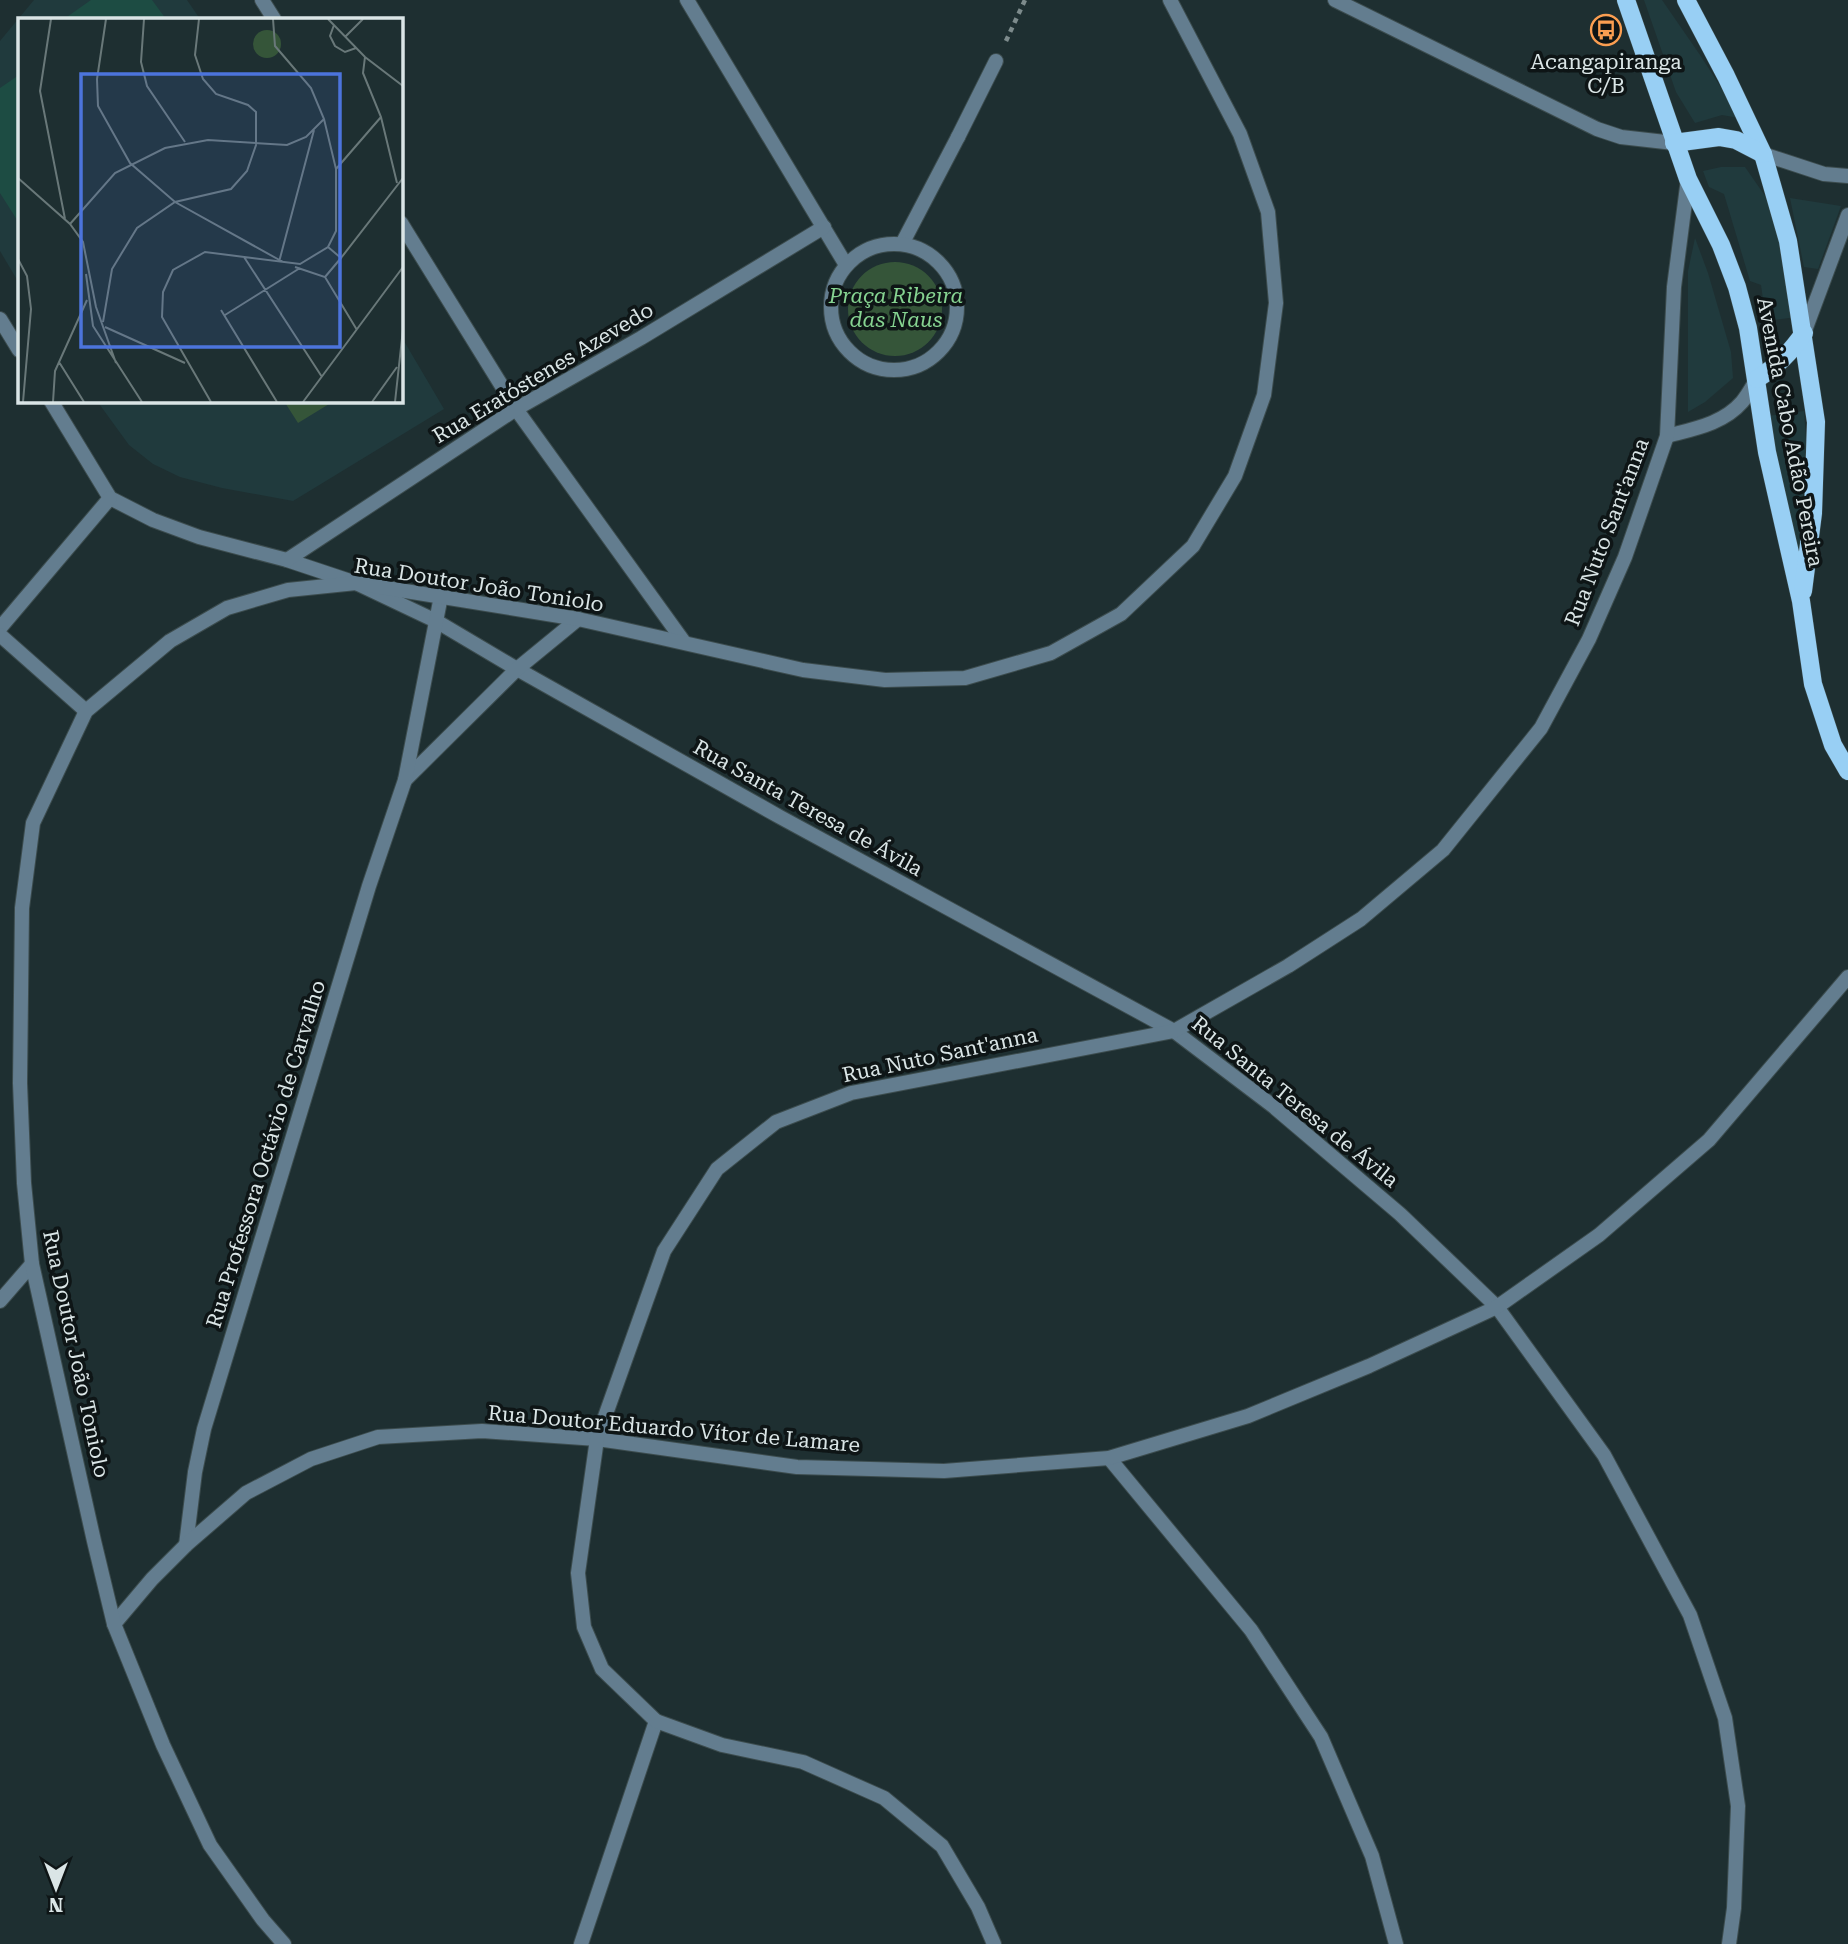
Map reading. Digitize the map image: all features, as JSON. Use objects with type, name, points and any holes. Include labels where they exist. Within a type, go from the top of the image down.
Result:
[{"type":"main road","name":"Avenida Cabo Adão Pereira","points":[[1626,0],[1674,143],[1688,179],[1721,245],[1737,287],[1748,327],[1767,452],[1801,601],[1813,684],[1833,745],[1848,771]]},
{"type":"main road","name":"Avenida Cabo Adão Pereira","points":[[1686,0],[1763,153],[1788,241],[1816,422],[1813,513],[1801,601]]},
{"type":"main road","points":[[1674,143],[1719,136],[1737,140],[1763,153]]},
{"type":"main road","points":[[1757,379],[1776,366],[1804,333]]},
{"type":"street","points":[[262,0],[273,18]]},
{"type":"street","points":[[687,0],[846,265]]},
{"type":"street","name":"Rua Doutor João Toniolo","points":[[284,1944],[263,1920],[211,1845],[163,1745],[114,1624],[94,1541],[32,1264],[24,1183],[20,1083],[22,908],[33,823],[86,711],[170,641],[227,608],[288,590],[356,583],[578,619],[803,670],[885,680],[965,678],[1051,653],[1121,614],[1193,546],[1235,476],[1264,395],[1276,303],[1268,212],[1241,134],[1170,0]]},
{"type":"street","points":[[1335,0],[1597,129],[1621,136],[1674,143]]},
{"type":"street","points":[[902,244],[996,61]]},
{"type":"street","points":[[1763,153],[1824,174],[1848,176]]},
{"type":"street","name":"Rua Nuto Sant'anna","points":[[994,1944],[978,1907],[942,1846],[884,1798],[803,1762],[722,1745],[656,1721],[603,1669],[584,1627],[578,1573],[597,1439],[664,1251],[717,1169],[776,1122],[851,1093],[1174,1031],[1288,966],[1361,919],[1443,850],[1541,728],[1583,650],[1625,557],[1667,436],[1674,287],[1688,179]]},
{"type":"street","points":[[1804,333],[1848,215]]},
{"type":"street","points":[[402,225],[516,409],[684,642]]},
{"type":"street","name":"Rua Eratóstenes Azevedo","points":[[286,560],[516,409],[641,338],[824,228]]},
{"type":"street","points":[[881,244],[902,244],[923,250],[941,264],[953,283],[958,304],[954,327],[944,346],[927,361],[906,369],[884,369],[863,361],[845,348],[834,328],[830,306],[835,284],[846,265],[862,252],[881,244]]},
{"type":"street","points":[[0,318],[18,348]]},
{"type":"street","name":"Rua Nuto Sant'anna","points":[[1667,436],[1725,417],[1741,403],[1757,379]]},
{"type":"street","points":[[52,402],[110,498],[153,520],[199,537],[286,560],[356,583]]},
{"type":"street","points":[[0,628],[110,498]]},
{"type":"street","name":"Rua Santa Teresa de Ávila","points":[[356,583],[436,621],[780,817],[1174,1031],[1273,1106],[1400,1214],[1497,1307],[1604,1455],[1690,1615],[1725,1718],[1738,1805],[1734,1908],[1729,1944]]},
{"type":"street","name":"Rua Professora Octávio de Carvalho","points":[[186,1545],[195,1472],[204,1429],[369,886],[405,780],[441,596]]},
{"type":"street","name":"Rua Professora Octávio de Carvalho","points":[[405,780],[517,669],[578,619]]},
{"type":"street","points":[[0,635],[86,711]]},
{"type":"street","name":"Rua Doutor Eduardo Vítor de Lamare","points":[[114,1624],[152,1579],[186,1545],[246,1493],[311,1459],[378,1437],[482,1432],[597,1439],[797,1467],[944,1471],[1108,1458],[1248,1416],[1369,1366],[1497,1307],[1600,1235],[1709,1140],[1848,977]]},
{"type":"street","points":[[0,1301],[32,1264]]},
{"type":"street","points":[[1108,1458],[1251,1630],[1321,1737],[1372,1856],[1396,1944]]},
{"type":"street","points":[[581,1944],[656,1721]]},
{"type":"path","points":[[996,61],[1026,0]]},
{"type":"shaded area","points":[[34,0],[187,0],[199,18],[19,18]]},
{"type":"shaded area","points":[[1644,0],[1662,0],[1739,118],[1722,115],[1695,123],[1676,92]]},
{"type":"shaded area","points":[[18,19],[18,281],[0,251],[0,41]]},
{"type":"shaded area","points":[[1721,167],[1745,167],[1770,203],[1796,317],[1766,321],[1761,285],[1750,281],[1724,194],[1709,187],[1703,171]]},
{"type":"shaded area","points":[[1790,198],[1841,206],[1818,269],[1804,267]]},
{"type":"shaded area","points":[[1695,238],[1731,352],[1733,378],[1705,402],[1688,412],[1688,271]]},
{"type":"shaded area","points":[[402,338],[444,409],[293,501],[180,477],[153,464],[129,445],[98,402],[402,402]]},
{"type":"shaded area","points":[[1804,411],[1806,439],[1800,555],[1794,555],[1768,416]]},
{"type":"green space","name":"Praça Ribeira das Naus","points":[[895,262],[913,266],[928,276],[938,291],[942,309],[938,327],[928,342],[913,352],[895,356],[877,352],[862,342],[852,327],[848,309],[852,291],[862,276],[877,266]]},
{"type":"green space","points":[[285,402],[332,402],[298,423]]},
{"type":"building","points":[[91,0],[152,0],[165,18],[65,18]]},
{"type":"building","points":[[18,76],[18,221],[0,193],[0,88]]},
{"type":"place","name":"Acangapiranga C/B","points":[[1606,30]]}]
